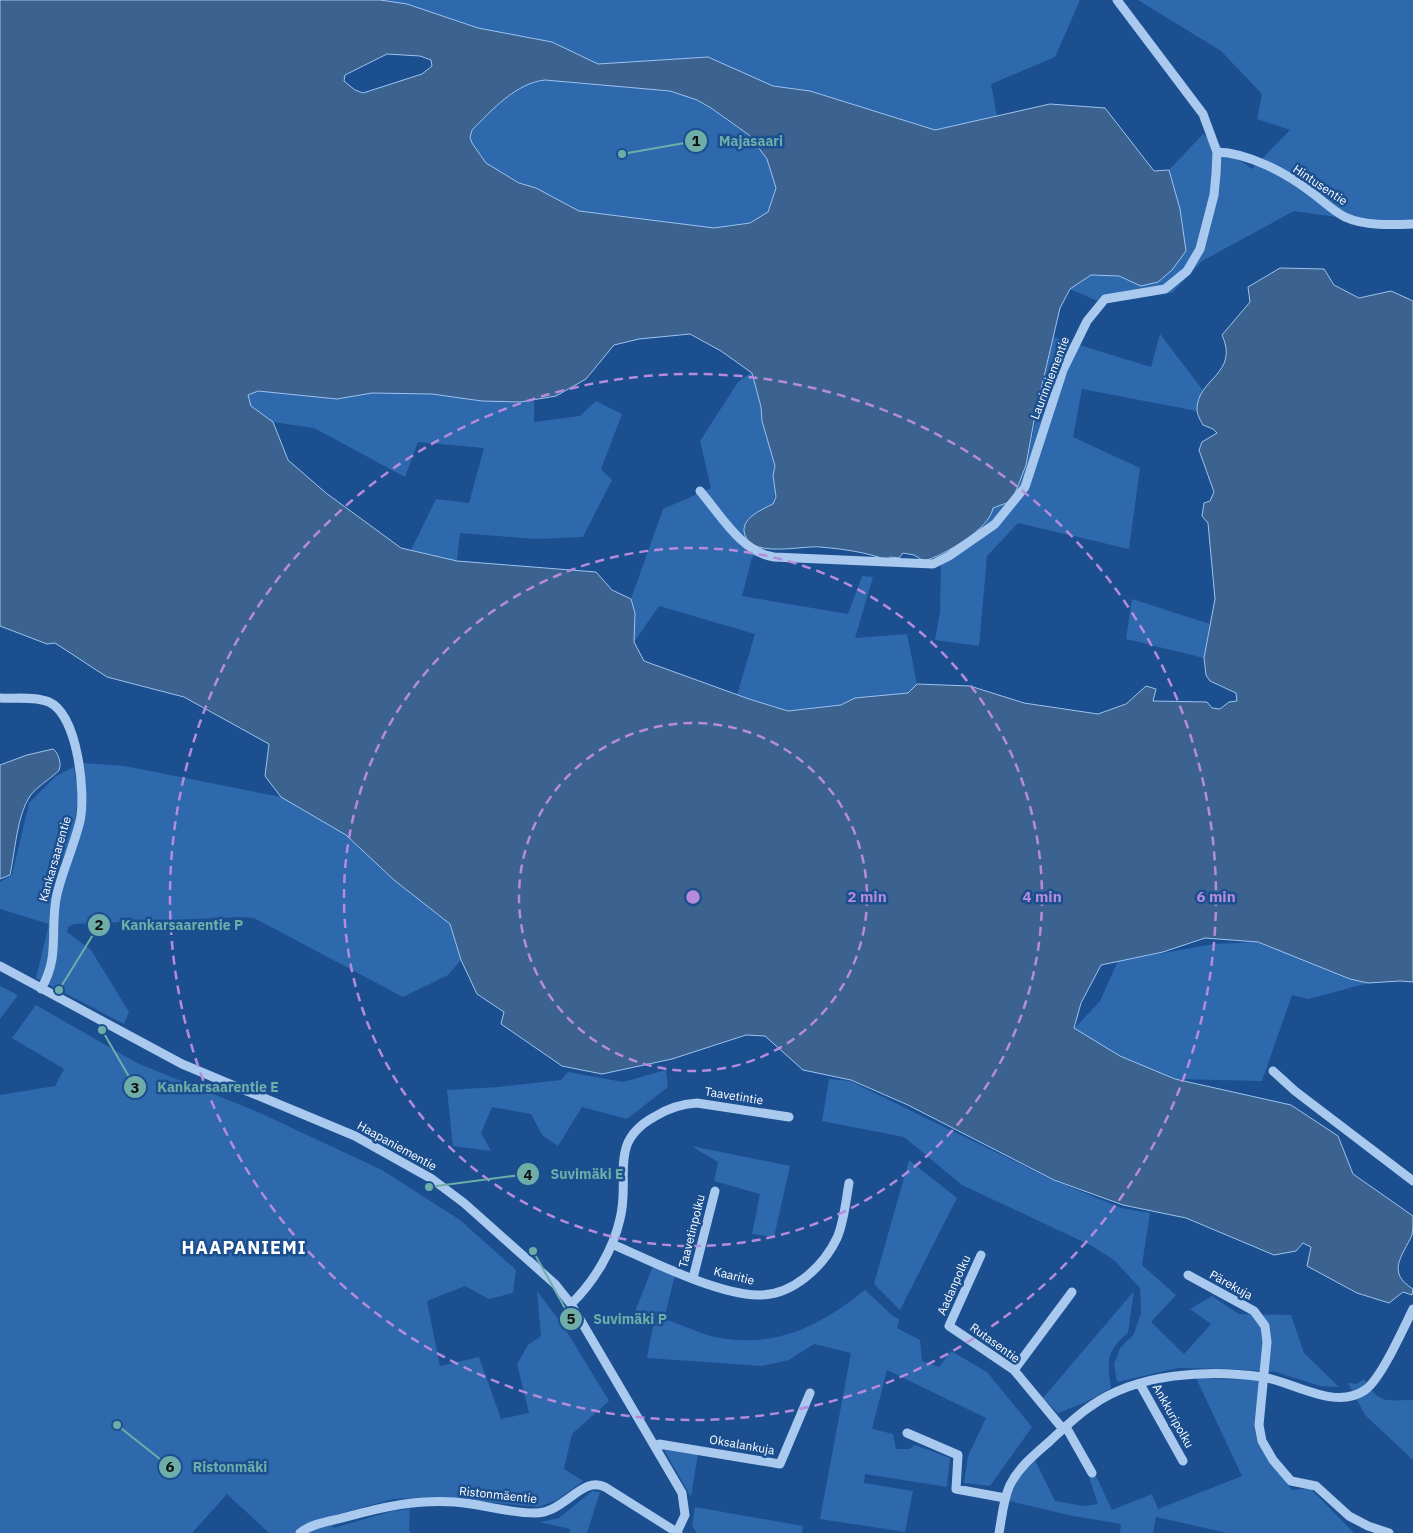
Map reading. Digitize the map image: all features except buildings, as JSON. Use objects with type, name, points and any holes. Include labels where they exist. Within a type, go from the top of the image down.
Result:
[{"type":"street","name":"Laurinniementie","points":[[700,491],[750,548],[763,555],[812,560],[926,565],[948,556],[1004,516],[1025,486],[1063,370],[1095,309],[1105,299],[1123,294],[1151,293],[1165,289],[1187,271],[1200,249],[1214,195],[1217,152],[1203,114],[1117,0]]},
{"type":"street","name":"Hintusentie","points":[[1217,152],[1238,155],[1286,176],[1351,220],[1378,224],[1413,224]]},
{"type":"street","name":"Kankarsaarentie","points":[[0,698],[46,701],[59,710],[71,727],[80,785],[80,820],[57,893],[53,916],[54,958],[42,989]]},
{"type":"street","name":"Haapaniementie","points":[[0,966],[182,1064],[280,1103],[392,1155],[432,1179],[464,1202],[555,1284],[571,1304],[685,1500],[684,1516],[678,1532]]},
{"type":"street","points":[[1273,1071],[1295,1091],[1413,1181]]},
{"type":"street","name":"Taavetintie","points":[[571,1304],[592,1280],[612,1244],[620,1219],[624,1197],[623,1156],[628,1138],[637,1128],[670,1108],[697,1103],[789,1117]]},
{"type":"street","name":"Kaaritie","points":[[612,1244],[692,1278],[743,1294],[760,1295],[781,1290],[799,1282],[820,1267],[838,1236],[849,1183]]},
{"type":"street","name":"Taavetinpolku","points":[[692,1278],[715,1190]]},
{"type":"street","name":"Aadanpolku","points":[[950,1326],[981,1255]]},
{"type":"street","name":"Pärekuja","points":[[1188,1275],[1254,1311],[1265,1326],[1267,1342],[1262,1377],[1259,1425],[1262,1441],[1273,1460],[1291,1481],[1316,1486],[1349,1516],[1368,1526],[1389,1533]]},
{"type":"street","points":[[1014,1370],[1072,1292]]},
{"type":"street","points":[[999,1533],[1005,1498],[1016,1474],[1064,1428],[1091,1406],[1107,1397],[1127,1387],[1179,1376],[1231,1374],[1262,1377],[1324,1396],[1346,1398],[1364,1391],[1375,1380],[1413,1310]]},
{"type":"street","name":"Rutasentie","points":[[950,1326],[1014,1370],[1064,1428],[1092,1473]]},
{"type":"street","name":"Ankkuripolku","points":[[1140,1384],[1183,1461]]},
{"type":"street","name":"Oksalankuja","points":[[655,1446],[659,1444],[780,1464],[810,1393]]},
{"type":"street","points":[[907,1433],[958,1455],[956,1489],[1005,1498]]},
{"type":"street","name":"Ristonmäentie","points":[[300,1533],[322,1524],[392,1504],[457,1502],[528,1513],[548,1511],[564,1503],[583,1488],[594,1484],[605,1487],[678,1532]]},
{"type":"shaded area","points":[[0,0],[380,0],[407,4],[478,28],[552,42],[598,64],[708,57],[773,86],[810,91],[935,130],[1050,104],[1105,108],[1154,171],[1169,170],[1180,209],[1186,251],[1172,270],[1158,282],[1141,286],[1119,276],[1091,275],[1070,289],[1060,308],[1035,415],[1026,465],[1012,501],[993,508],[990,516],[975,533],[933,558],[924,561],[914,555],[903,553],[899,558],[890,557],[887,560],[863,553],[829,548],[765,548],[747,540],[744,531],[747,522],[754,514],[773,504],[776,497],[773,475],[775,466],[762,421],[761,407],[752,373],[721,351],[690,334],[639,339],[614,345],[586,379],[556,396],[520,402],[482,401],[432,394],[372,393],[337,399],[258,391],[248,395],[251,406],[273,422],[288,460],[326,493],[401,548],[457,561],[596,572],[612,590],[631,599],[635,613],[634,642],[644,661],[749,699],[788,711],[841,705],[855,698],[908,693],[917,684],[970,686],[1024,703],[1098,714],[1126,704],[1146,686],[1156,689],[1153,701],[1207,702],[1212,708],[1220,709],[1229,702],[1237,701],[1236,693],[1210,681],[1206,675],[1204,658],[1215,599],[1208,523],[1202,516],[1204,503],[1210,501],[1214,492],[1199,450],[1202,442],[1217,433],[1203,425],[1197,410],[1203,391],[1222,368],[1226,359],[1226,348],[1222,335],[1250,302],[1248,287],[1280,268],[1324,269],[1334,285],[1359,298],[1391,291],[1413,301],[1413,982],[1368,983],[1350,979],[1258,942],[1205,938],[1163,952],[1101,965],[1081,1003],[1074,1028],[1120,1056],[1175,1079],[1291,1105],[1338,1136],[1353,1174],[1413,1216],[1412,1235],[1401,1257],[1398,1270],[1405,1283],[1413,1289],[1412,1295],[1403,1292],[1389,1303],[1357,1293],[1307,1266],[1311,1247],[1303,1243],[1296,1251],[1274,1255],[1186,1218],[1123,1205],[1054,1180],[908,1105],[851,1080],[803,1070],[765,1036],[746,1035],[672,1059],[602,1074],[562,1066],[501,1024],[504,1012],[477,994],[461,960],[450,924],[394,880],[346,835],[281,797],[265,776],[269,744],[184,697],[107,677],[55,643],[47,644],[0,626]],"holes":[[[387,54],[420,56],[431,60],[432,66],[422,74],[363,93],[355,90],[344,81],[345,75]],[[545,80],[670,91],[697,100],[711,108],[749,135],[767,159],[776,188],[768,212],[750,223],[714,228],[579,211],[536,188],[519,183],[486,163],[470,137],[472,130],[514,92],[534,82]]]},
{"type":"shaded area","points":[[380,0],[1080,0],[1055,57],[991,84],[997,116],[935,130],[810,91],[773,86],[708,57],[598,64],[552,42],[478,28],[407,4]]},
{"type":"shaded area","points":[[1138,0],[1413,0],[1413,228],[1294,211],[1202,261],[1172,293],[1124,297],[1104,304],[1070,289],[1091,275],[1119,276],[1141,286],[1186,251],[1180,209],[1169,170],[1203,134],[1252,169],[1290,130],[1257,119],[1262,94],[1221,51]]},
{"type":"shaded area","points":[[545,80],[670,91],[697,100],[711,108],[749,135],[767,159],[776,188],[768,212],[750,223],[714,228],[579,211],[536,188],[519,183],[486,163],[470,137],[472,130],[487,114],[514,92],[534,82]]},
{"type":"shaded area","points":[[1160,334],[1202,389],[1197,411],[1082,389],[1073,437],[1140,468],[1129,549],[1018,523],[987,556],[979,646],[935,640],[940,612],[941,556],[985,524],[993,508],[1026,465],[1053,337],[1151,367]]},
{"type":"shaded area","points":[[752,372],[761,407],[762,421],[775,466],[773,475],[776,489],[773,504],[754,514],[749,541],[762,548],[752,558],[742,596],[848,614],[862,576],[873,577],[855,638],[907,634],[917,684],[908,693],[855,698],[841,705],[788,711],[737,695],[755,634],[659,606],[634,642],[635,613],[631,599],[663,509],[711,488],[700,441],[738,382]]},
{"type":"shaded area","points":[[258,391],[337,399],[372,393],[433,394],[482,401],[520,402],[534,400],[534,422],[580,416],[596,401],[622,414],[601,469],[612,480],[583,537],[536,539],[460,533],[457,561],[411,550],[436,499],[469,503],[484,448],[418,442],[405,477],[314,428],[273,422],[251,406],[248,395]]},
{"type":"shaded area","points":[[1132,599],[1210,624],[1204,658],[1126,639]]},
{"type":"shaded area","points":[[53,749],[59,758],[59,770],[30,796],[19,823],[10,875],[0,879],[0,765],[27,755]]},
{"type":"shaded area","points":[[81,763],[125,766],[281,797],[346,835],[394,880],[450,924],[461,960],[448,975],[403,997],[254,918],[74,924],[68,927],[67,932],[91,950],[129,1012],[124,1024],[36,978],[49,924],[0,909],[0,882],[12,875],[29,803],[56,776],[74,767],[78,796],[73,839],[61,861],[50,924],[77,843]]},
{"type":"shaded area","points":[[1258,942],[1350,979],[1368,983],[1309,999],[1292,995],[1262,1081],[1175,1079],[1120,1056],[1074,1029],[1100,1001],[1118,961],[1214,944]]},
{"type":"shaded area","points":[[0,986],[18,995],[0,1019]]},
{"type":"shaded area","points":[[36,1005],[137,1063],[260,1113],[382,1170],[460,1220],[516,1270],[513,1293],[489,1299],[465,1286],[427,1301],[440,1366],[479,1357],[501,1419],[529,1413],[517,1364],[528,1345],[541,1336],[537,1291],[564,1327],[609,1401],[572,1434],[564,1469],[583,1481],[557,1500],[539,1507],[436,1497],[393,1499],[325,1518],[334,1528],[392,1511],[410,1509],[409,1530],[411,1533],[269,1533],[227,1494],[192,1533],[0,1533],[0,1095],[55,1086],[64,1069],[12,1038]]},
{"type":"shaded area","points":[[666,1070],[668,1087],[627,1119],[582,1107],[558,1146],[542,1135],[531,1114],[492,1107],[481,1133],[491,1151],[453,1146],[447,1090],[561,1080],[568,1072],[623,1082]]},
{"type":"shaded area","points":[[829,1079],[850,1081],[1053,1180],[1121,1208],[1150,1213],[1142,1265],[1176,1295],[1151,1322],[1184,1354],[1211,1324],[1190,1309],[1212,1296],[1239,1314],[1291,1315],[1304,1353],[1339,1387],[1320,1386],[1276,1372],[1231,1369],[1178,1368],[1117,1382],[1114,1364],[1120,1348],[1134,1334],[1141,1313],[1140,1288],[1114,1260],[1092,1246],[962,1185],[904,1137],[822,1121]]},
{"type":"shaded area","points":[[691,1146],[790,1166],[774,1237],[752,1234],[760,1194],[714,1181],[718,1162]]},
{"type":"shaded area","points":[[909,1160],[957,1198],[900,1310],[874,1284]]},
{"type":"shaded area","points":[[653,1266],[675,1275],[664,1319],[718,1338],[726,1339],[765,1339],[783,1336],[817,1322],[865,1290],[893,1316],[899,1319],[897,1328],[920,1340],[922,1361],[939,1367],[951,1351],[987,1372],[1032,1427],[990,1486],[964,1483],[968,1456],[986,1418],[887,1370],[872,1429],[893,1434],[896,1449],[909,1449],[915,1445],[950,1458],[947,1487],[865,1474],[864,1483],[913,1491],[905,1532],[820,1519],[851,1353],[814,1344],[789,1360],[762,1366],[647,1358],[653,1326],[634,1314]]},
{"type":"shaded area","points":[[1134,1291],[1128,1333],[1116,1345],[1110,1357],[1111,1388],[1086,1402],[1058,1413],[1043,1398]]},
{"type":"shaded area","points":[[1196,1378],[1259,1380],[1256,1426],[1271,1462],[1292,1490],[1310,1488],[1354,1533],[1227,1533],[1156,1517],[1153,1533],[1120,1533],[1121,1524],[1073,1516],[1009,1501],[1019,1476],[1035,1460],[1055,1501],[1084,1506],[1098,1504],[1089,1477],[1095,1474],[1112,1510],[1152,1494],[1158,1509],[1242,1476]]},
{"type":"shaded area","points":[[1364,1379],[1379,1397],[1389,1400],[1413,1400],[1413,1460],[1365,1415],[1348,1383],[1357,1384]]},
{"type":"shaded area","points":[[663,1448],[698,1453],[691,1497]]},
{"type":"shaded area","points":[[592,1491],[600,1492],[587,1533],[569,1533],[570,1529],[540,1522],[559,1518]]},
{"type":"shaded area","points":[[695,1507],[803,1526],[802,1533],[697,1533],[692,1526]]},
{"type":"place","name":"Majasaari","points":[[622,154]]},
{"type":"place","name":"Kankarsaarentie P","points":[[59,990]]},
{"type":"place","name":"Kankarsaarentie E","points":[[102,1030]]},
{"type":"place","name":"Suvimäki E","points":[[429,1187]]},
{"type":"place","name":"Suvimäki P","points":[[533,1251]]},
{"type":"place","name":"Ristonmäki","points":[[117,1425]]},
{"type":"district","name":"HAAPANIEMI","points":[[244,1248]]}]
